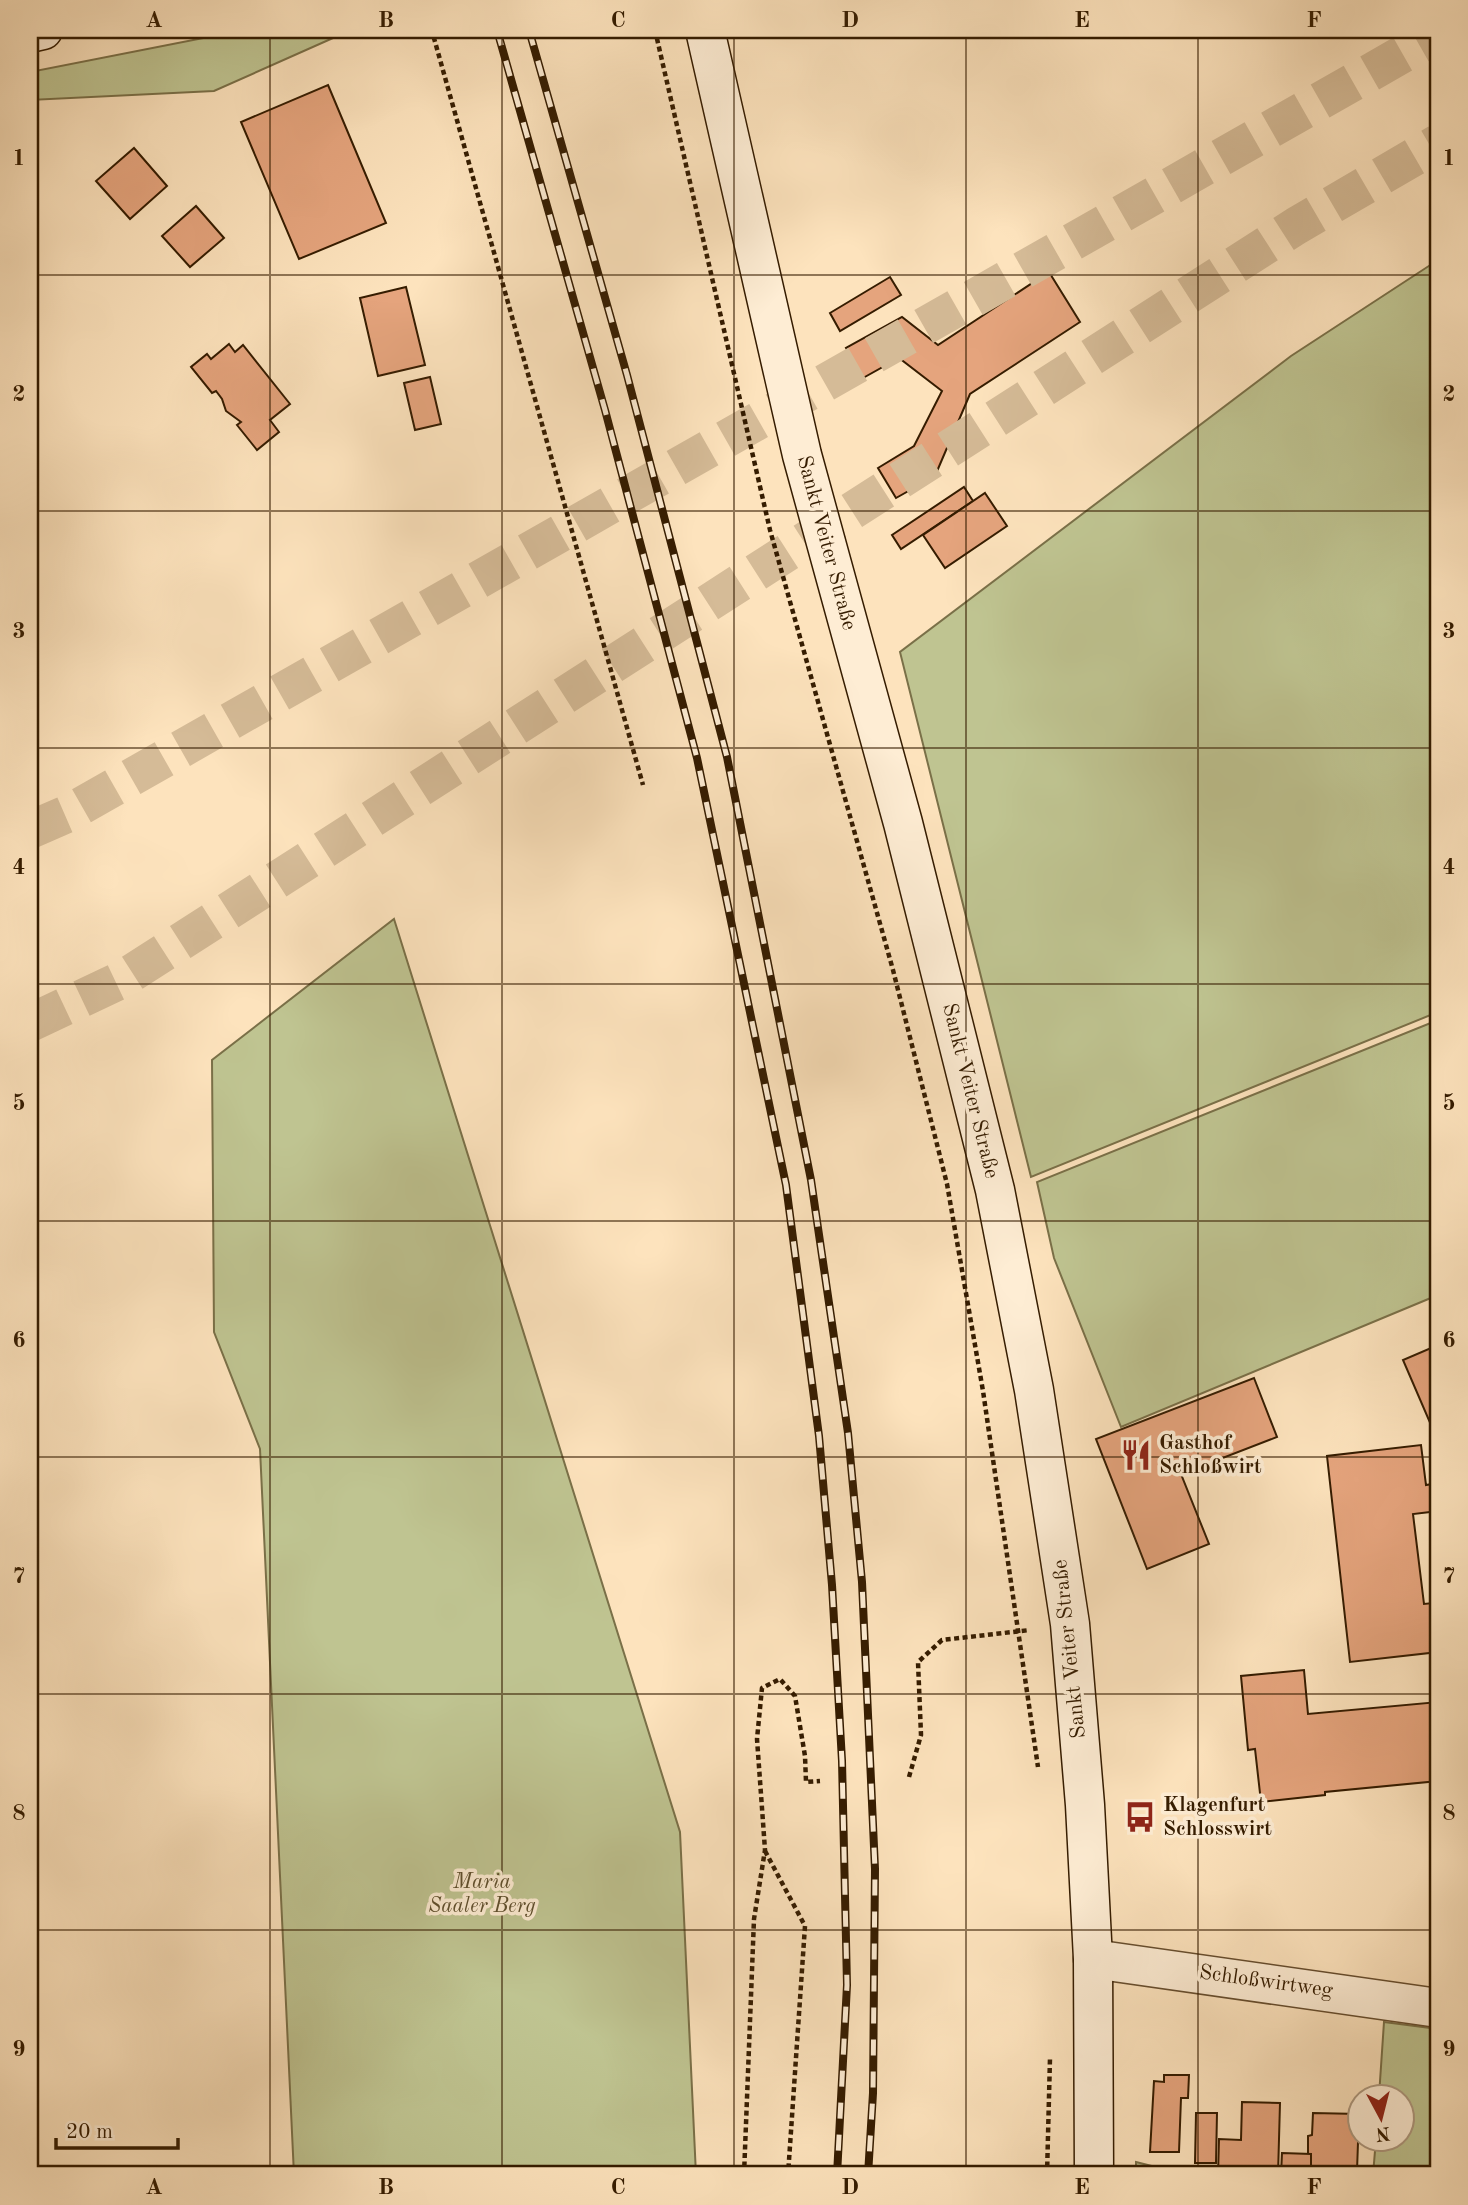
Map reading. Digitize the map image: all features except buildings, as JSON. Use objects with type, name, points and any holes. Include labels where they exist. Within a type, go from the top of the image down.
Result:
[{"type":"main road","points":[[30,33],[43,30]]},
{"type":"main road","name":"Sankt Veiter Straße","points":[[705,30],[802,455],[903,823],[995,1190],[1042,1441],[1070,1624],[1085,1805],[1093,1959],[1094,2175]]},
{"type":"main road","name":"Schloßwirtweg","points":[[1093,1959],[1438,2008]]},
{"type":"path","points":[[430,30],[643,785]]},
{"type":"path","points":[[655,30],[769,530],[892,970],[947,1184],[983,1391],[1040,1779]]},
{"type":"path","points":[[909,1777],[921,1735],[918,1662],[943,1640],[1070,1624]]},
{"type":"path","points":[[744,2175],[754,1919],[765,1850],[757,1740],[762,1688],[780,1679],[795,1696],[805,1756],[806,1782],[820,1781]]},
{"type":"path","points":[[765,1850],[806,1926],[788,2175]]},
{"type":"path","points":[[1047,2175],[1050,2056]]},
{"type":"green space","points":[[244,30],[351,30],[214,91],[30,100],[30,72]]},
{"type":"green space","points":[[1438,260],[1438,1012],[1031,1177],[900,652],[1291,356]]},
{"type":"green space","name":"Maria Saaler Berg","points":[[394,919],[680,1832],[696,2175],[294,2175],[260,1449],[214,1332],[212,1060]]},
{"type":"green space","points":[[1438,1020],[1438,1295],[1121,1427],[1054,1258],[1037,1182]]},
{"type":"green space","points":[[1384,2022],[1438,2029],[1438,2175],[1373,2175],[1375,2152],[1416,2152],[1416,2082],[1380,2082]]},
{"type":"green space","points":[[1136,2162],[1187,2175],[1136,2175]]},
{"type":"tunnel","points":[[30,830],[67,814],[1438,34]]},
{"type":"tunnel","points":[[30,1023],[121,980],[1296,226],[1438,143]]},
{"type":"railway","points":[[497,30],[605,410],[697,758],[786,1185],[819,1436],[832,1585],[842,1761],[847,1985],[837,2175]]},
{"type":"railway","points":[[529,30],[627,375],[727,757],[811,1180],[848,1433],[862,1582],[875,1869],[873,2093],[868,2175]]},
{"type":"place","name":"Gasthof Schloßwirt","points":[[1136,1455]]},
{"type":"place","name":"Klagenfurt Schlosswirt","points":[[1140,1817]]}]
